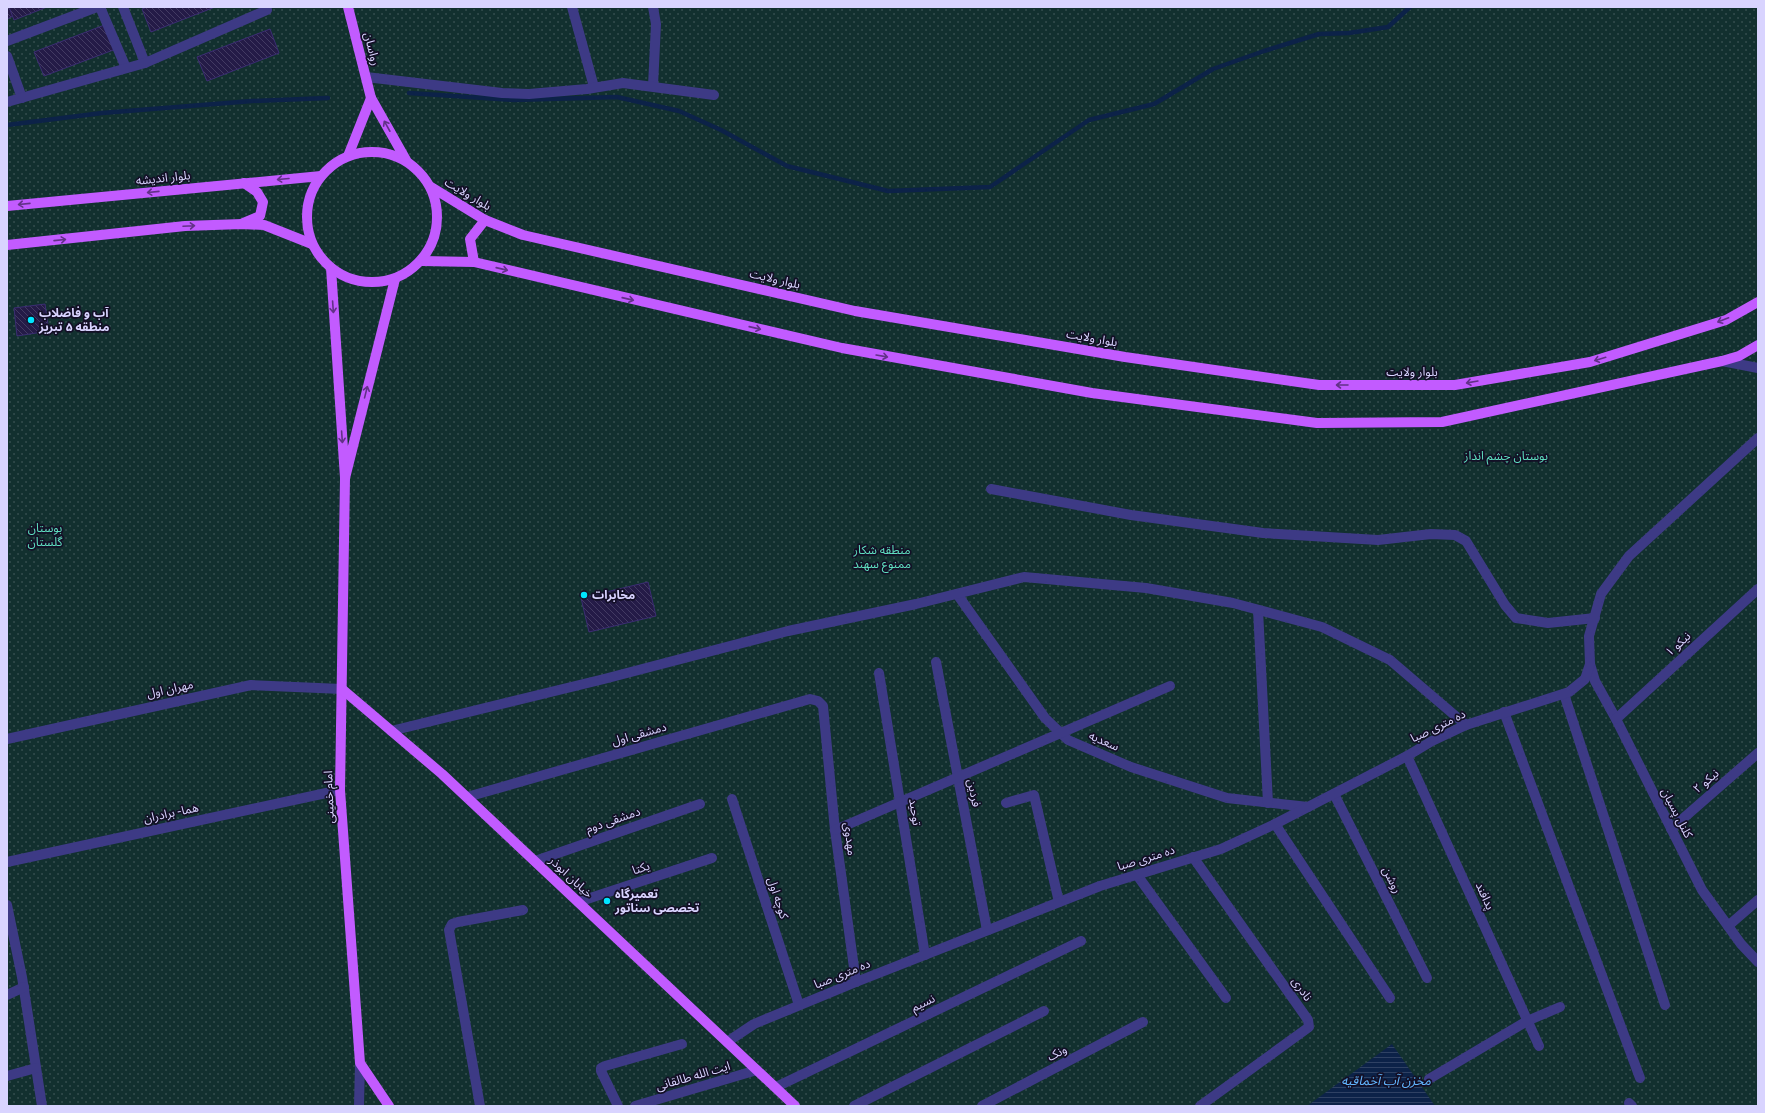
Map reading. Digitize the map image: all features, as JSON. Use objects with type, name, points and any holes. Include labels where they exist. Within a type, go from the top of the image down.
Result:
[{"type":"main road","name":"رواسان","points":[[348,7],[371,98],[406,160]]},
{"type":"main road","points":[[348,156],[371,98]]},
{"type":"main road","points":[[367,152],[387,153],[406,160],[420,172],[431,187],[437,205],[438,225],[432,244],[422,261],[395,279],[373,283],[350,279],[331,268],[320,257],[312,244],[307,226],[307,208],[312,191],[321,176],[333,164],[348,156],[367,152]]},
{"type":"main road","name":"بلوار اندیشه","points":[[7,206],[321,176]]},
{"type":"main road","points":[[242,224],[260,216],[264,202],[257,192],[244,183]]},
{"type":"main road","name":"بلوار ولایت","points":[[431,187],[485,220],[523,235],[855,311],[1125,357],[1319,385],[1455,385],[1590,362],[1726,320],[1758,302]]},
{"type":"main road","points":[[474,262],[470,239],[485,220]]},
{"type":"main road","points":[[7,245],[185,226],[242,224],[264,225],[312,244]]},
{"type":"main road","points":[[422,261],[474,262],[842,348],[1092,393],[1316,423],[1442,422],[1722,361],[1739,356],[1758,345]]},
{"type":"main road","points":[[331,268],[345,478]]},
{"type":"main road","points":[[345,478],[395,279]]},
{"type":"main road","name":"امام خمینی","points":[[345,478],[340,790],[360,1063],[389,1106]]},
{"type":"main road","name":"خیابان ابوذر","points":[[342,689],[467,797],[795,1106]]},
{"type":"street","points":[[7,41],[97,7]]},
{"type":"street","points":[[100,7],[126,68]]},
{"type":"street","points":[[123,7],[145,63]]},
{"type":"street","points":[[572,7],[594,88]]},
{"type":"street","points":[[653,7],[656,24],[653,86]]},
{"type":"street","points":[[7,102],[145,63],[267,10]]},
{"type":"street","points":[[7,56],[22,98]]},
{"type":"street","points":[[366,76],[502,93],[529,94],[594,88],[622,83],[714,95]]},
{"type":"street","points":[[1722,361],[1758,368]]},
{"type":"street","points":[[1665,1005],[1567,693],[1584,679],[1590,664],[1590,636],[1601,594],[1629,556],[1758,438]]},
{"type":"street","points":[[991,489],[1131,515],[1263,533],[1378,540],[1431,534],[1455,535],[1466,541],[1505,605],[1516,618],[1548,623],[1595,618]]},
{"type":"street","points":[[392,731],[604,679],[788,631],[957,594],[1024,577],[1146,588],[1233,603],[1322,627],[1390,660],[1466,725]]},
{"type":"street","name":"نیکو ۱","points":[[1616,719],[1758,589]]},
{"type":"street","name":"سعدیه","points":[[957,594],[1045,718],[1068,740],[1131,767],[1227,798],[1308,807]]},
{"type":"street","points":[[1258,610],[1268,803]]},
{"type":"street","name":"فردین","points":[[936,662],[987,930]]},
{"type":"street","name":"کلنل پسیان","points":[[1590,664],[1595,681],[1616,719],[1702,890],[1741,944],[1758,962]]},
{"type":"street","name":"توحید","points":[[879,673],[925,955]]},
{"type":"street","name":"مهران اول","points":[[7,739],[251,685],[342,689]]},
{"type":"street","points":[[835,830],[1170,686]]},
{"type":"street","name":"ده متری صبا","points":[[727,1042],[754,1024],[1058,902],[1100,886],[1221,849],[1275,824],[1407,756],[1432,741],[1466,725],[1567,693]]},
{"type":"street","name":"دمشقی اول","points":[[467,797],[810,699],[818,701]]},
{"type":"street","name":"مهدوی","points":[[818,701],[823,706],[835,830],[856,982]]},
{"type":"street","points":[[1504,712],[1640,1078]]},
{"type":"street","name":"نیکو ۲","points":[[1670,829],[1758,753]]},
{"type":"street","name":"پدافند","points":[[1407,756],[1539,1046]]},
{"type":"street","name":"هما- برادران","points":[[7,862],[340,790]]},
{"type":"street","points":[[1006,803],[1034,794],[1058,902]]},
{"type":"street","name":"روشن","points":[[1334,794],[1428,978]]},
{"type":"street","name":"کوچه اول","points":[[732,799],[799,1005]]},
{"type":"street","name":"دمشقی دوم","points":[[535,861],[700,804]]},
{"type":"street","points":[[1275,824],[1390,998]]},
{"type":"street","name":"نادری","points":[[1193,857],[1308,1020],[1309,1027],[1200,1106]]},
{"type":"street","name":"یکتا","points":[[578,902],[712,858]]},
{"type":"street","points":[[1137,874],[1226,998]]},
{"type":"street","points":[[1728,926],[1758,900]]},
{"type":"street","points":[[7,905],[24,987],[42,1106]]},
{"type":"street","points":[[480,1106],[449,930],[452,924],[458,922],[523,910]]},
{"type":"street","name":"نسیم","points":[[776,1087],[1081,941]]},
{"type":"street","points":[[7,995],[24,987]]},
{"type":"street","points":[[1429,1079],[1528,1021],[1560,1007]]},
{"type":"street","points":[[854,1106],[1044,1011]]},
{"type":"street","name":"ونک","points":[[982,1106],[1143,1022]]},
{"type":"street","points":[[618,1106],[601,1071],[601,1068],[682,1044]]},
{"type":"street","points":[[360,1063],[360,1106]]},
{"type":"street","points":[[7,1076],[36,1068]]},
{"type":"street","name":"ایت الله طالقانی","points":[[635,1106],[757,1070]]},
{"type":"green space","name":"منطقه شکار ممنوع سهند","points":[[7,7],[1758,7],[1758,1106],[7,1106]]},
{"type":"water","name":"مخزن آب آخماقیه","points":[[1392,1044],[1435,1106],[1307,1106]]},
{"type":"building","points":[[7,7],[9,7],[13,16],[7,19]]},
{"type":"building","points":[[9,7],[47,7],[14,20]]},
{"type":"building","points":[[147,7],[215,7],[151,32],[142,9]]},
{"type":"building","points":[[107,24],[116,49],[44,76],[34,52]]},
{"type":"building","points":[[270,29],[279,53],[207,81],[197,57]]},
{"type":"building","name":"آب و فاضلاب منطقه ۵ تبریز","points":[[45,304],[49,331],[17,336],[14,308]]},
{"type":"building","points":[[648,582],[656,616],[589,632],[581,598]]},
{"type":"waterway","points":[[409,93],[514,100],[617,97],[679,111],[721,130],[787,166],[888,191],[990,187],[1089,120],[1154,104],[1213,69],[1264,51],[1319,34],[1349,33],[1388,27],[1410,7]]},
{"type":"waterway","points":[[7,125],[102,113],[252,101],[328,98]]},
{"type":"place","name":"آب و فاضلاب منطقه ۵ تبریز","points":[[31,320]]},
{"type":"place","name":"مخابرات","points":[[584,595]]},
{"type":"place","name":"تعمیرگاه تخصصی سناتور","points":[[607,901]]},
{"type":"park label","name":"بوستان چشم انداز","points":[[1506,456]]},
{"type":"park label","name":"بوستان گلستان","points":[[45,535]]}]
